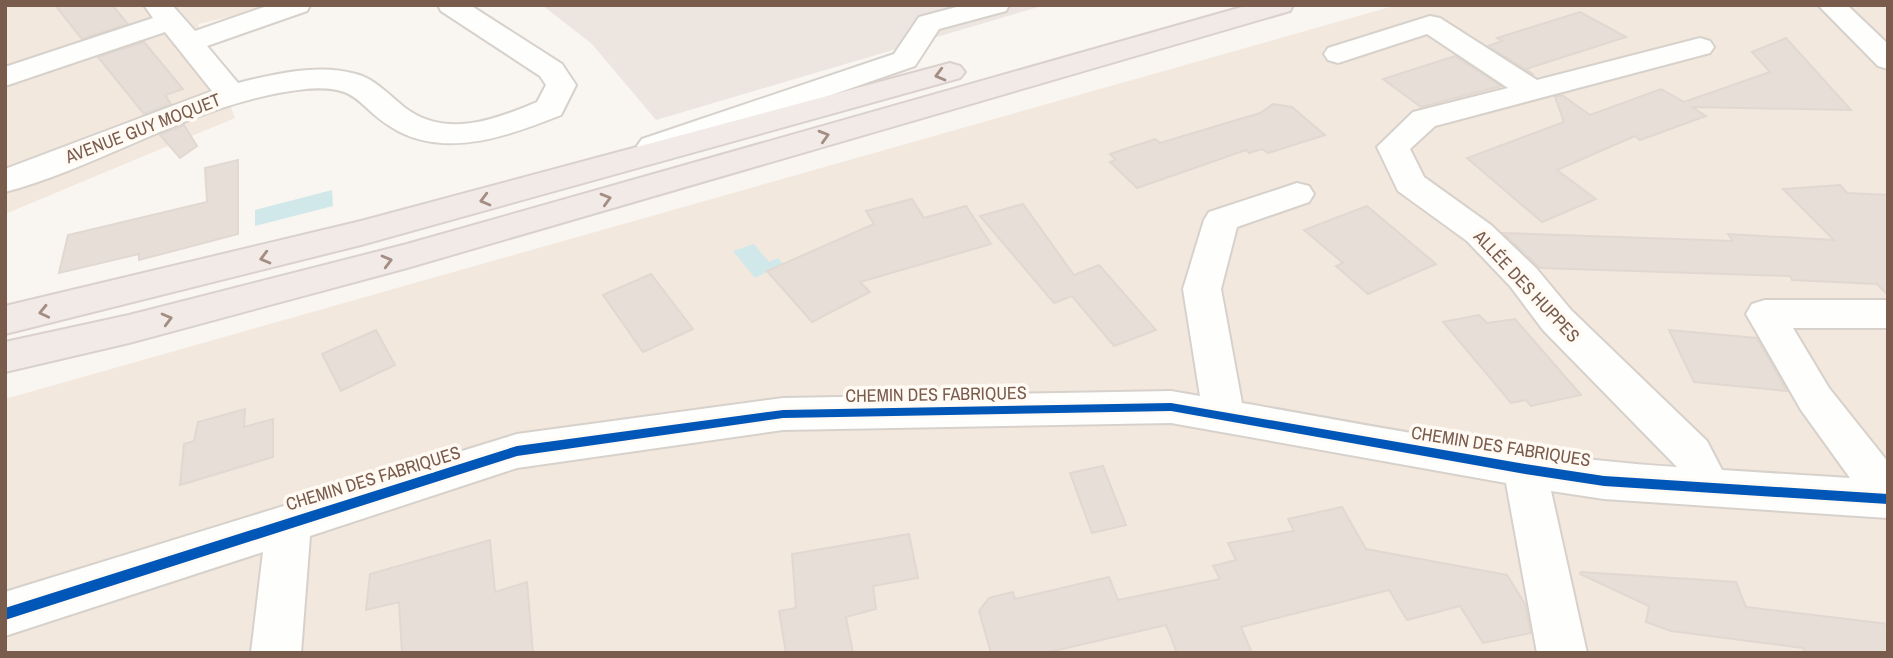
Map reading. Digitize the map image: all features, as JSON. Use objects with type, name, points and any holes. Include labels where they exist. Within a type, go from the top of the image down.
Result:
[{"type":"highway","points":[[5,320],[155,286],[519,191],[1195,5]]},
{"type":"highway","points":[[5,357],[128,329],[407,256],[1280,5]]},
{"type":"highway","points":[[5,370],[128,329]]},
{"type":"street","points":[[5,77],[172,23],[297,5]]},
{"type":"street","points":[[231,94],[278,82],[347,80],[411,126],[457,136],[515,124],[550,108],[561,85],[552,69],[451,5]]},
{"type":"street","points":[[519,191],[905,60],[929,23],[996,5]]},
{"type":"street","points":[[1831,5],[1888,60]]},
{"type":"street","name":"AVENUE GUY MOQUET","points":[[5,181],[231,94],[172,23]]},
{"type":"street","points":[[1338,54],[1430,24],[1533,90]]},
{"type":"street","name":"ALLÉE DES HUPPES","points":[[1700,47],[1424,119],[1393,147],[1410,183],[1479,233],[1523,277],[1557,320],[1692,453],[1708,487]]},
{"type":"street","points":[[1224,416],[1202,289],[1221,220],[1297,194]]},
{"type":"street","points":[[1888,314],[1765,314],[1815,399],[1888,497]]},
{"type":"street","name":"CHEMIN DES FABRIQUES","points":[[5,614],[517,451],[783,414],[1171,407],[1524,470],[1604,481],[1888,497]]},
{"type":"street","points":[[1524,470],[1562,653]]},
{"type":"street","points":[[276,653],[289,522]]},
{"type":"shaded area","points":[[5,5],[281,5],[198,24],[235,118],[5,214]]},
{"type":"shaded area","points":[[542,5],[1045,5],[656,120],[592,44]]},
{"type":"shaded area","points":[[1397,5],[1888,5],[1888,653],[5,653],[5,399]]},
{"type":"water","points":[[332,190],[333,206],[255,226],[255,210]]},
{"type":"water","points":[[754,244],[769,262],[778,258],[783,264],[755,278],[733,251]]},
{"type":"building","points":[[55,5],[112,5],[128,24],[82,39]]},
{"type":"building","points":[[1580,12],[1626,37],[1526,69],[1534,75],[1488,46],[1502,41],[1497,38]]},
{"type":"building","points":[[1786,38],[1851,110],[1692,107],[1706,116],[1640,140],[1635,136],[1557,170],[1596,199],[1542,222],[1467,158],[1564,122],[1555,97],[1562,95],[1590,115],[1661,89],[1684,102],[1770,72],[1752,52]]},
{"type":"building","points":[[144,42],[183,89],[165,95],[171,104],[144,114],[98,57]]},
{"type":"building","points":[[1455,56],[1501,86],[1421,107],[1383,79]]},
{"type":"building","points":[[1273,104],[1292,107],[1325,135],[1268,153],[1262,149],[1249,153],[1246,150],[1137,188],[1110,162],[1116,160],[1110,154],[1155,139],[1160,143],[1260,113]]},
{"type":"building","points":[[184,125],[197,146],[180,158],[160,135]]},
{"type":"building","points":[[238,160],[238,234],[139,260],[139,254],[59,273],[68,235],[207,202],[205,168]]},
{"type":"building","points":[[1840,185],[1847,193],[1888,195],[1888,295],[1877,284],[1792,280],[1790,276],[1540,268],[1503,233],[1733,241],[1728,234],[1834,240],[1783,189]]},
{"type":"building","points":[[912,199],[924,218],[966,206],[991,244],[860,282],[870,292],[812,322],[767,271],[874,224],[866,211]]},
{"type":"building","points":[[1023,204],[1074,275],[1099,265],[1156,330],[1114,346],[1072,296],[1054,303],[980,216]]},
{"type":"building","points":[[1367,206],[1436,264],[1368,294],[1336,266],[1343,263],[1304,230]]},
{"type":"building","points":[[651,274],[693,329],[643,352],[603,295]]},
{"type":"building","points":[[1479,315],[1487,323],[1515,319],[1581,395],[1531,406],[1526,400],[1511,403],[1443,322]]},
{"type":"building","points":[[376,330],[395,365],[341,391],[322,354]]},
{"type":"building","points":[[1669,330],[1757,338],[1787,391],[1694,382]]},
{"type":"building","points":[[245,409],[244,427],[273,419],[273,457],[180,485],[184,444],[194,441],[198,422]]},
{"type":"building","points":[[1103,466],[1126,525],[1092,533],[1070,473]]},
{"type":"building","points":[[1342,507],[1366,549],[1507,575],[1525,604],[1531,633],[1483,643],[1460,606],[1407,620],[1389,590],[1241,627],[1252,653],[1177,653],[1166,625],[1045,653],[991,653],[979,611],[989,598],[1013,592],[1015,599],[1109,577],[1118,600],[1220,579],[1213,566],[1236,560],[1228,543],[1294,531],[1288,519]]},
{"type":"building","points":[[909,534],[918,578],[873,586],[876,609],[846,617],[853,653],[786,653],[779,611],[796,608],[792,554]]},
{"type":"building","points":[[490,540],[495,592],[527,582],[533,653],[402,653],[399,602],[366,610],[370,574]]},
{"type":"building","points":[[1580,574],[1736,582],[1746,607],[1888,624],[1888,653],[1806,653],[1803,648],[1671,631],[1646,622],[1649,606]]},
{"type":"cycle path","points":[[5,614],[517,451],[783,414],[1171,407],[1604,481],[1888,499]]}]
